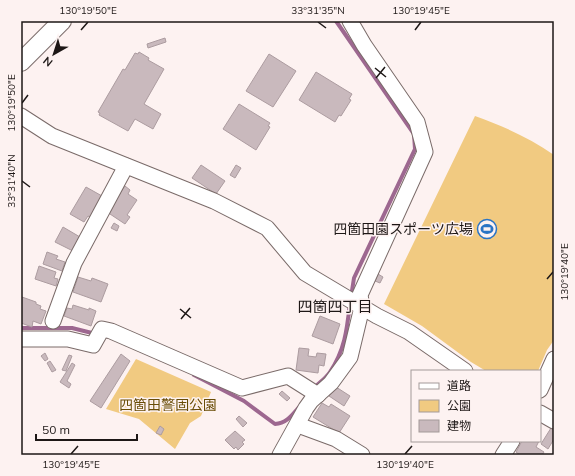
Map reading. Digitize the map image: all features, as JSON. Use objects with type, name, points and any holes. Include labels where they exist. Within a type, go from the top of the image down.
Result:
[{"type":"street","points":[[21,62],[62,21]]},
{"type":"street","points":[[280,455],[298,425],[306,408],[331,383],[350,357],[354,302],[360,294],[425,152],[417,122],[364,45],[350,21]]},
{"type":"street","points":[[21,116],[52,136],[214,201],[267,228],[305,273],[409,332],[464,370]]},
{"type":"street","points":[[52,321],[74,264],[126,166]]},
{"type":"street","points":[[21,339],[68,339],[93,345],[102,329],[130,339],[242,388],[288,376],[318,395]]},
{"type":"street","points":[[541,388],[554,359]]},
{"type":"street","points":[[541,414],[554,421]]},
{"type":"street","points":[[298,425],[336,438],[362,455]]},
{"type":"street","points":[[503,455],[511,442]]},
{"type":"green space","name":"四箇田園スポーツ広場","points":[[475,116],[516,133],[554,155],[554,340],[547,350],[538,370],[484,370],[422,326],[384,304]]},
{"type":"green space","name":"四箇田警固公園","points":[[136,359],[211,392],[201,416],[190,423],[175,449],[139,419],[106,409]]},
{"type":"building","points":[[165,38],[166,42],[148,48],[147,44]]},
{"type":"building","points":[[139,52],[149,58],[148,60],[164,69],[144,104],[161,114],[153,129],[135,119],[128,131],[99,115],[100,113],[98,112],[123,69],[125,70],[135,53],[138,54]]},
{"type":"building","points":[[269,54],[296,71],[273,107],[246,91]]},
{"type":"building","points":[[316,72],[352,94],[349,99],[351,100],[341,116],[339,115],[335,122],[299,100]]},
{"type":"building","points":[[239,104],[270,123],[268,126],[270,127],[256,150],[223,129]]},
{"type":"building","points":[[201,165],[225,181],[216,194],[192,178]]},
{"type":"building","points":[[236,165],[241,168],[235,178],[230,175]]},
{"type":"building","points":[[125,186],[130,190],[128,194],[137,200],[127,215],[130,217],[125,224],[107,212]]},
{"type":"building","points":[[86,187],[102,196],[90,217],[88,216],[84,222],[70,214]]},
{"type":"building","points":[[114,223],[119,226],[117,231],[111,228]]},
{"type":"building","points":[[63,227],[80,237],[73,251],[55,242]]},
{"type":"building","points":[[47,252],[58,256],[56,259],[65,262],[62,271],[43,264]]},
{"type":"building","points":[[39,266],[56,272],[54,278],[58,279],[56,286],[35,279]]},
{"type":"building","points":[[378,274],[383,277],[380,283],[375,281]]},
{"type":"building","points":[[78,277],[91,281],[92,278],[108,284],[101,302],[73,292]]},
{"type":"building","points":[[22,297],[36,302],[36,304],[41,306],[40,309],[46,311],[41,324],[33,321],[32,327],[21,323]]},
{"type":"building","points":[[73,305],[96,311],[91,326],[64,316],[67,308],[72,309]]},
{"type":"building","points":[[320,316],[340,324],[333,344],[312,336]]},
{"type":"building","points":[[299,348],[309,349],[308,356],[316,357],[317,353],[326,354],[324,366],[319,365],[318,373],[296,370]]},
{"type":"building","points":[[45,353],[48,359],[45,361],[41,356]]},
{"type":"building","points":[[121,354],[130,361],[101,408],[90,401]]},
{"type":"building","points":[[69,355],[72,356],[66,371],[62,370]]},
{"type":"building","points":[[50,361],[56,370],[52,372],[47,363]]},
{"type":"building","points":[[72,363],[75,365],[67,381],[71,384],[69,388],[60,382]]},
{"type":"building","points":[[336,387],[350,396],[344,406],[329,396]]},
{"type":"building","points":[[282,391],[290,398],[287,401],[279,394]]},
{"type":"building","points":[[322,403],[329,407],[331,404],[350,416],[339,433],[313,417]]},
{"type":"building","points":[[239,416],[247,423],[243,427],[236,419]]},
{"type":"building","points":[[160,426],[164,429],[161,435],[156,433]]},
{"type":"building","points":[[551,428],[554,430],[554,439],[548,449],[541,444]]},
{"type":"building","points":[[235,431],[245,440],[242,442],[244,444],[238,450],[236,447],[234,449],[225,440]]},
{"type":"building","points":[[521,442],[538,442],[536,447],[544,452],[542,455],[520,455],[516,452]]},
{"type":"waterway","points":[[336,21],[414,134],[415,149],[354,278],[351,297]]},
{"type":"waterway","points":[[314,388],[328,374],[339,356],[346,330],[350,303]]},
{"type":"waterway","points":[[21,328],[72,328],[96,334]]},
{"type":"waterway","points":[[194,375],[244,401],[275,424],[286,420],[300,406]]},
{"type":"place","name":"四箇田園スポーツ広場","points":[[487,229]]},
{"type":"district","name":"四箇四丁目","points":[[335,306]]}]
